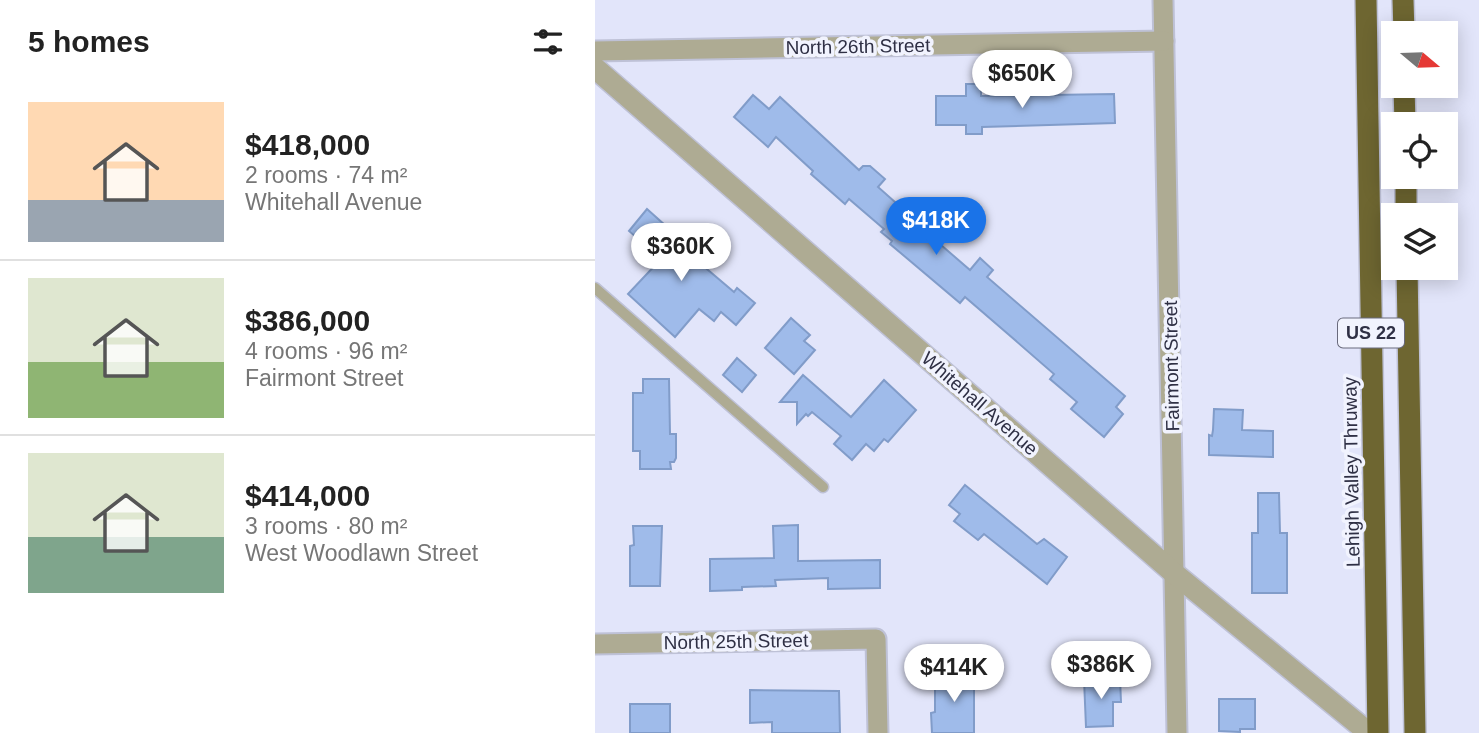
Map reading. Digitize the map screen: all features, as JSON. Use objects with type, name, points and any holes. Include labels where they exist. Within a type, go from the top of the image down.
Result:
[{"type":"highway","name":"Lehigh Valley Thruway","points":[[1366,0],[1378,733]]},
{"type":"highway","points":[[1403,0],[1404,21]]},
{"type":"highway","name":"US 22","points":[[1407,280],[1415,733]]},
{"type":"street","name":"Fairmont Street","points":[[1163,0],[1177,733]]},
{"type":"street","name":"North 26th Street","points":[[595,51],[1164,41]]},
{"type":"street","name":"Whitehall Avenue","points":[[595,68],[1175,574],[1369,733]]},
{"type":"street","name":"North 25th Street","points":[[595,644],[876,639],[878,733]]},
{"type":"lane","points":[[595,288],[823,487]]},
{"type":"building","points":[[966,84],[981,84],[981,96],[1114,94],[1115,123],[982,127],[982,134],[966,134],[966,125],[936,125],[936,96],[966,96]]},
{"type":"building","points":[[753,95],[769,109],[780,97],[859,170],[863,166],[870,166],[885,179],[878,187],[904,210],[912,201],[928,214],[919,226],[970,270],[980,258],[993,270],[987,277],[1125,396],[1116,407],[1123,414],[1104,437],[1071,409],[1077,402],[1050,379],[1054,374],[1008,334],[965,297],[960,303],[890,244],[892,241],[881,232],[884,229],[849,199],[845,204],[811,174],[813,171],[776,137],[768,147],[734,117]]},
{"type":"building","points":[[647,209],[667,227],[664,231],[688,253],[734,292],[737,288],[755,303],[736,325],[721,312],[714,321],[699,309],[675,337],[628,294],[661,259],[629,231]]},
{"type":"building","points":[[791,318],[810,335],[804,341],[815,350],[794,374],[765,348]]},
{"type":"building","points":[[737,358],[756,375],[742,392],[723,375]]},
{"type":"building","points":[[803,375],[851,417],[884,380],[916,410],[888,442],[884,439],[874,451],[866,444],[852,460],[834,444],[841,436],[812,412],[808,416],[806,414],[797,424],[797,402],[780,402]]},
{"type":"building","points":[[643,379],[669,379],[670,434],[676,434],[676,458],[674,462],[670,462],[671,469],[640,469],[640,451],[633,451],[633,393],[643,393]]},
{"type":"building","points":[[1214,409],[1243,410],[1242,430],[1273,431],[1273,457],[1209,455],[1209,435],[1212,436]]},
{"type":"building","points":[[965,485],[1037,544],[1044,539],[1067,557],[1047,584],[984,534],[978,540],[954,521],[960,514],[949,505]]},
{"type":"building","points":[[1258,493],[1279,493],[1280,533],[1287,533],[1287,593],[1252,593],[1252,533],[1258,533]]},
{"type":"building","points":[[798,525],[798,561],[880,560],[880,588],[828,589],[828,578],[775,580],[776,586],[710,591],[710,559],[774,558],[773,526]]},
{"type":"building","points":[[633,526],[662,526],[660,586],[630,586]]},
{"type":"building","points":[[935,674],[974,675],[974,733],[932,733]]},
{"type":"building","points":[[1120,678],[1121,702],[1113,702],[1113,726],[1086,727],[1084,679]]},
{"type":"building","points":[[750,690],[839,691],[840,733],[772,733],[772,722],[750,723]]},
{"type":"building","points":[[1219,699],[1255,699],[1255,729],[1240,729],[1240,732],[1219,731]]},
{"type":"building","points":[[630,704],[670,704],[670,733],[630,733]]}]
